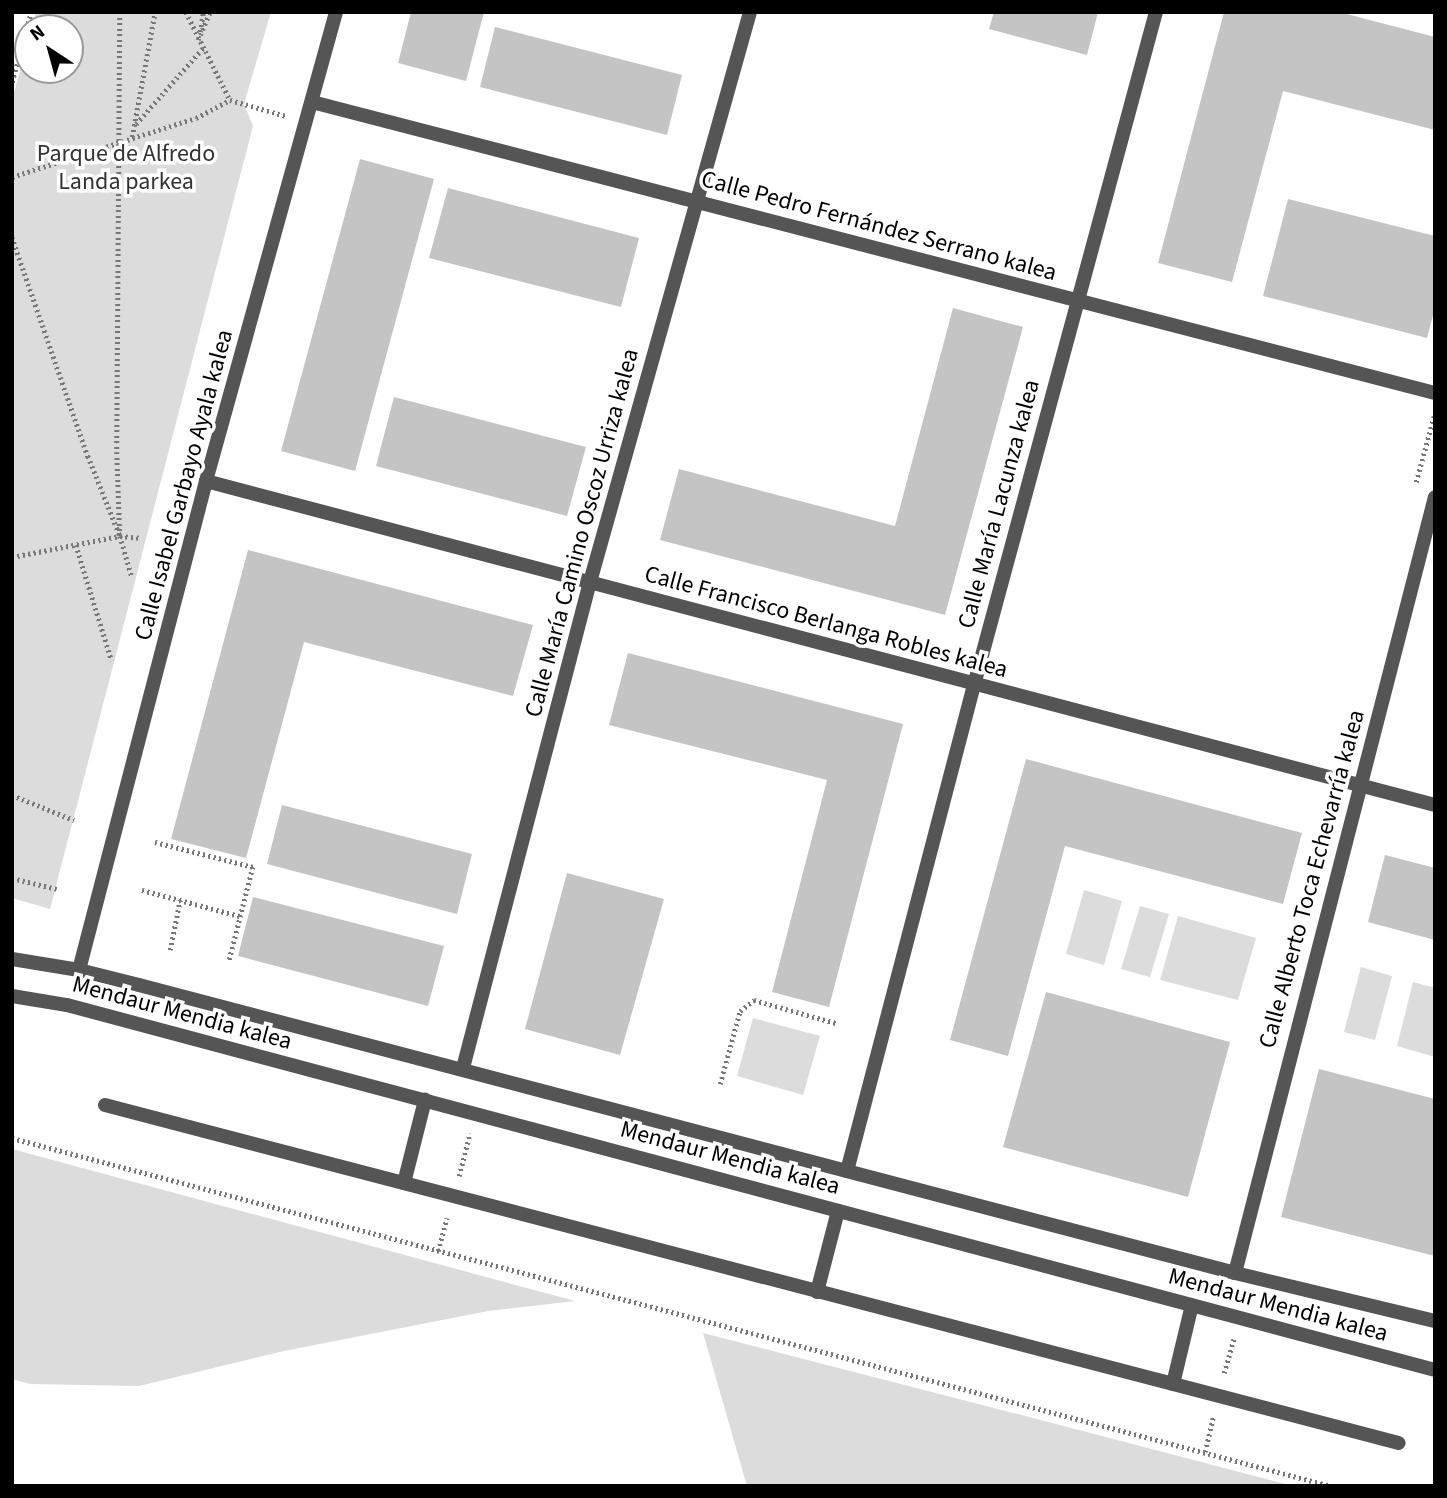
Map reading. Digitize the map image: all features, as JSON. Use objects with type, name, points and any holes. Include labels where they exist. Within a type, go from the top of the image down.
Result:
[{"type":"street","name":"Calle Isabel Garbayo Ayala kalea","points":[[79,970],[206,481],[335,12]]},
{"type":"street","name":"Calle María Camino Oscoz Urriza kalea","points":[[463,1068],[590,582],[750,12]]},
{"type":"street","name":"Calle María Lacunza kalea","points":[[847,1171],[974,685],[1156,12]]},
{"type":"street","name":"Calle Pedro Fernández Serrano kalea","points":[[312,102],[1435,393]]},
{"type":"street","name":"Calle Francisco Berlanga Robles kalea","points":[[206,481],[1435,805]]},
{"type":"street","name":"Calle Alberto Toca Echevarría kalea","points":[[1235,1273],[1435,497]]},
{"type":"street","name":"Mendaur Mendia kalea","points":[[12,959],[79,970],[463,1068],[1235,1273],[1435,1321]]},
{"type":"street","name":"Mendaur Mendia kalea","points":[[12,996],[67,1005],[1435,1370]]},
{"type":"street","points":[[404,1183],[425,1100]]},
{"type":"street","points":[[105,1105],[1399,1443]]},
{"type":"street","points":[[817,1292],[838,1211]]},
{"type":"street","points":[[1173,1384],[1192,1305]]},
{"type":"path","points":[[12,82],[31,12]]},
{"type":"path","points":[[120,12],[117,452],[120,536]]},
{"type":"path","points":[[132,137],[155,12]]},
{"type":"path","points":[[186,12],[230,100]]},
{"type":"path","points":[[198,40],[203,12]]},
{"type":"path","points":[[198,40],[210,12]]},
{"type":"path","points":[[135,124],[203,48]]},
{"type":"path","points":[[12,177],[196,118],[230,100],[244,104]]},
{"type":"path","points":[[12,237],[88,456],[120,536],[132,577]]},
{"type":"path","points":[[12,557],[120,536],[142,538]]},
{"type":"path","points":[[76,545],[112,661]]},
{"type":"path","points":[[12,795],[74,820]]},
{"type":"path","points":[[156,842],[253,867],[229,962]]},
{"type":"path","points":[[12,878],[57,889]]},
{"type":"path","points":[[142,890],[240,916]]},
{"type":"path","points":[[170,950],[180,900]]},
{"type":"path","points":[[720,1084],[740,1011],[754,1000],[836,1023]]},
{"type":"path","points":[[12,1138],[1331,1486]]},
{"type":"green space","name":"Parque de Alfredo Landa parkea","points":[[271,12],[244,104],[253,126],[50,909],[12,898],[12,100],[16,84],[84,84],[84,14],[36,14]]},
{"type":"green space","points":[[1084,890],[1122,901],[1104,965],[1066,954]]},
{"type":"green space","points":[[1140,906],[1169,914],[1150,977],[1121,969]]},
{"type":"green space","points":[[1178,916],[1256,938],[1238,1000],[1160,980]]},
{"type":"green space","points":[[1361,967],[1392,976],[1375,1040],[1344,1032]]},
{"type":"green space","points":[[1413,982],[1435,988],[1435,1057],[1397,1046]]},
{"type":"green space","points":[[753,1018],[820,1036],[803,1095],[737,1076]]},
{"type":"green space","points":[[12,1149],[575,1301],[488,1311],[284,1351],[139,1386],[30,1384],[12,1379]]},
{"type":"green space","points":[[703,1333],[1033,1418],[1293,1486],[747,1486]]},
{"type":"building","points":[[411,12],[484,12],[466,81],[398,63]]},
{"type":"building","points":[[994,12],[1098,12],[1087,55],[989,29]]},
{"type":"building","points":[[1224,12],[1339,12],[1435,37],[1435,130],[1283,91],[1232,282],[1158,263]]},
{"type":"building","points":[[495,27],[682,75],[667,135],[480,87]]},
{"type":"building","points":[[360,159],[434,179],[355,471],[281,451]]},
{"type":"building","points":[[448,188],[639,238],[621,307],[429,258]]},
{"type":"building","points":[[1288,199],[1435,236],[1435,308],[1427,338],[1263,296]]},
{"type":"building","points":[[953,308],[1023,327],[945,615],[660,540],[679,469],[895,526]]},
{"type":"building","points":[[394,397],[586,447],[567,516],[376,466]]},
{"type":"building","points":[[248,550],[533,625],[513,696],[304,642],[246,858],[171,839]]},
{"type":"building","points":[[628,653],[903,724],[829,1007],[772,992],[827,780],[609,725]]},
{"type":"building","points":[[1026,759],[1302,833],[1283,904],[1065,846],[1008,1056],[950,1040]]},
{"type":"building","points":[[282,805],[472,854],[457,914],[267,864]]},
{"type":"building","points":[[1385,855],[1435,868],[1435,940],[1368,922]]},
{"type":"building","points":[[567,873],[664,899],[620,1055],[525,1029]]},
{"type":"building","points":[[253,897],[444,946],[428,1006],[238,956]]},
{"type":"building","points":[[1046,992],[1230,1042],[1188,1197],[1003,1147]]},
{"type":"building","points":[[1319,1069],[1435,1099],[1435,1256],[1281,1217]]}]
